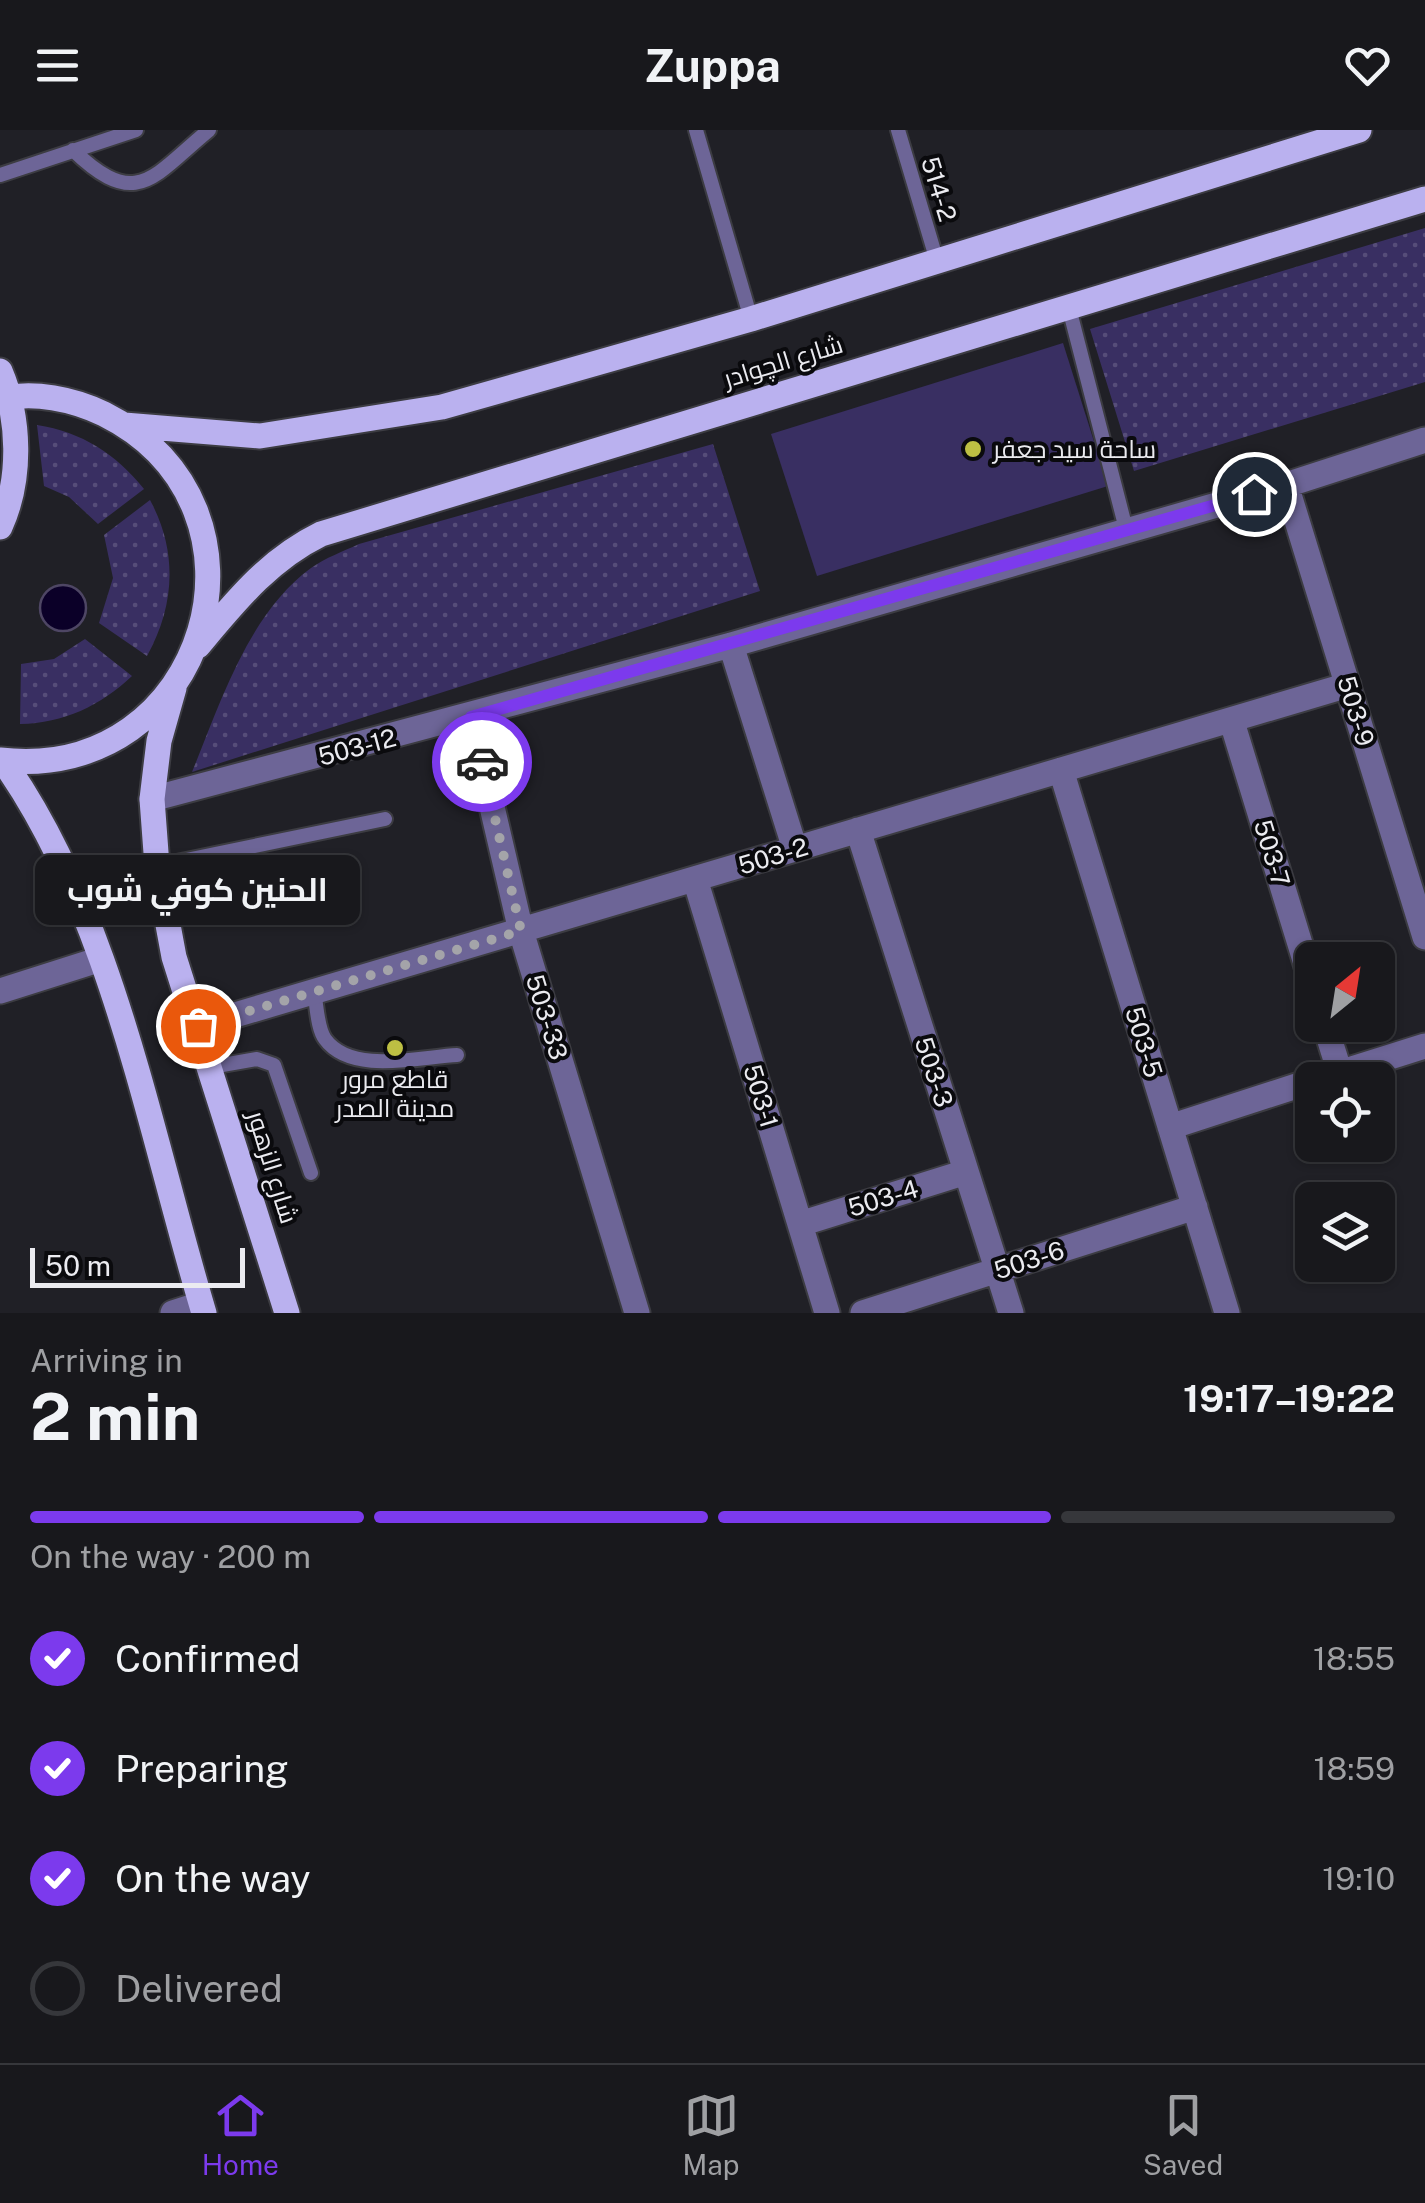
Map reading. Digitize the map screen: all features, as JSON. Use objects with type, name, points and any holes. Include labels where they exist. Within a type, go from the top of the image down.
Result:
[{"type":"main road","name":"شارع الچوادر","points":[[124,425],[228,436],[299,432],[442,407],[751,319],[1359,130]]},
{"type":"main road","name":"شارع الچوادر","points":[[198,646],[258,576],[288,550],[320,534],[1425,199]]},
{"type":"main road","points":[[0,371],[16,438],[14,479],[0,526]]},
{"type":"main road","points":[[1,760],[52,761],[98,748],[140,723],[174,688],[198,646],[210,584],[201,522],[171,467],[124,425],[89,407],[51,398],[6,398]]},
{"type":"main road","name":"شارع الزهور","points":[[174,688],[160,741],[152,799],[157,866],[174,956],[287,1313]]},
{"type":"main road","points":[[1,760],[36,806],[102,959],[202,1308]]},
{"type":"street","name":"503-12","points":[[152,799],[471,717],[731,644],[1286,485],[1425,440]]},
{"type":"street","name":"503-9","points":[[1286,485],[1348,685],[1418,888],[1425,937]]},
{"type":"street","points":[[731,644],[795,849]]},
{"type":"street","name":"503-2","points":[[198,1026],[1348,685]]},
{"type":"street","name":"503-33","points":[[471,717],[521,931],[637,1313]]},
{"type":"street","name":"503-7","points":[[1232,722],[1299,942]]},
{"type":"street","name":"503-5","points":[[1061,770],[1227,1313]]},
{"type":"street","name":"503-3","points":[[858,830],[1011,1313]]},
{"type":"street","name":"503-1","points":[[695,879],[827,1313]]},
{"type":"street","points":[[0,991],[102,959]]},
{"type":"street","points":[[1374,1062],[1425,1046]]},
{"type":"street","points":[[1170,1126],[1295,1087]]},
{"type":"street","name":"503-4","points":[[800,1224],[966,1172]]},
{"type":"street","name":"503-6","points":[[863,1313],[1194,1208]]},
{"type":"street","points":[[173,1313],[202,1308]]},
{"type":"lane","points":[[0,175],[136,130]]},
{"type":"lane","points":[[73,150],[107,181],[128,186],[146,181],[209,130]]},
{"type":"lane","points":[[696,130],[751,319]]},
{"type":"lane","name":"514-2","points":[[898,130],[937,261]]},
{"type":"lane","points":[[1069,308],[1126,530]]},
{"type":"lane","points":[[157,866],[385,819]]},
{"type":"lane","points":[[314,992],[323,1037],[338,1050],[362,1060],[457,1056]]},
{"type":"lane","points":[[211,1067],[257,1059],[274,1065],[281,1073],[311,1172]]},
{"type":"shaded area","points":[[1425,228],[1425,382],[1134,471],[1090,329]]},
{"type":"shaded area","points":[[1063,343],[1108,486],[817,576],[771,434]]},
{"type":"shaded area","points":[[37,425],[69,433],[97,446],[144,489],[98,524],[69,497],[44,486]]},
{"type":"shaded area","points":[[713,444],[760,591],[192,772],[225,690],[253,635],[289,587],[316,564],[359,544]]},
{"type":"shaded area","points":[[150,500],[165,539],[170,578],[163,617],[147,656],[99,623],[113,578],[104,535]]},
{"type":"shaded area","points":[[63,585],[79,592],[86,608],[79,624],[63,631],[47,624],[40,608],[47,592]]},
{"type":"shaded area","points":[[85,639],[132,676],[80,711],[20,724],[21,664],[54,659]]},
{"type":"way so far","points":[[198,1026],[521,931],[482,762]]},
{"type":"place","name":"ساحة سيد جعفر","points":[[973,449]]},
{"type":"place","name":"الحنين كوفي شوب","points":[[198,1026]]},
{"type":"place","name":"قاطع مرور مدينة الصدر","points":[[395,1048]]},
{"type":"route","points":[[482,762],[471,717],[1254,494]]}]
